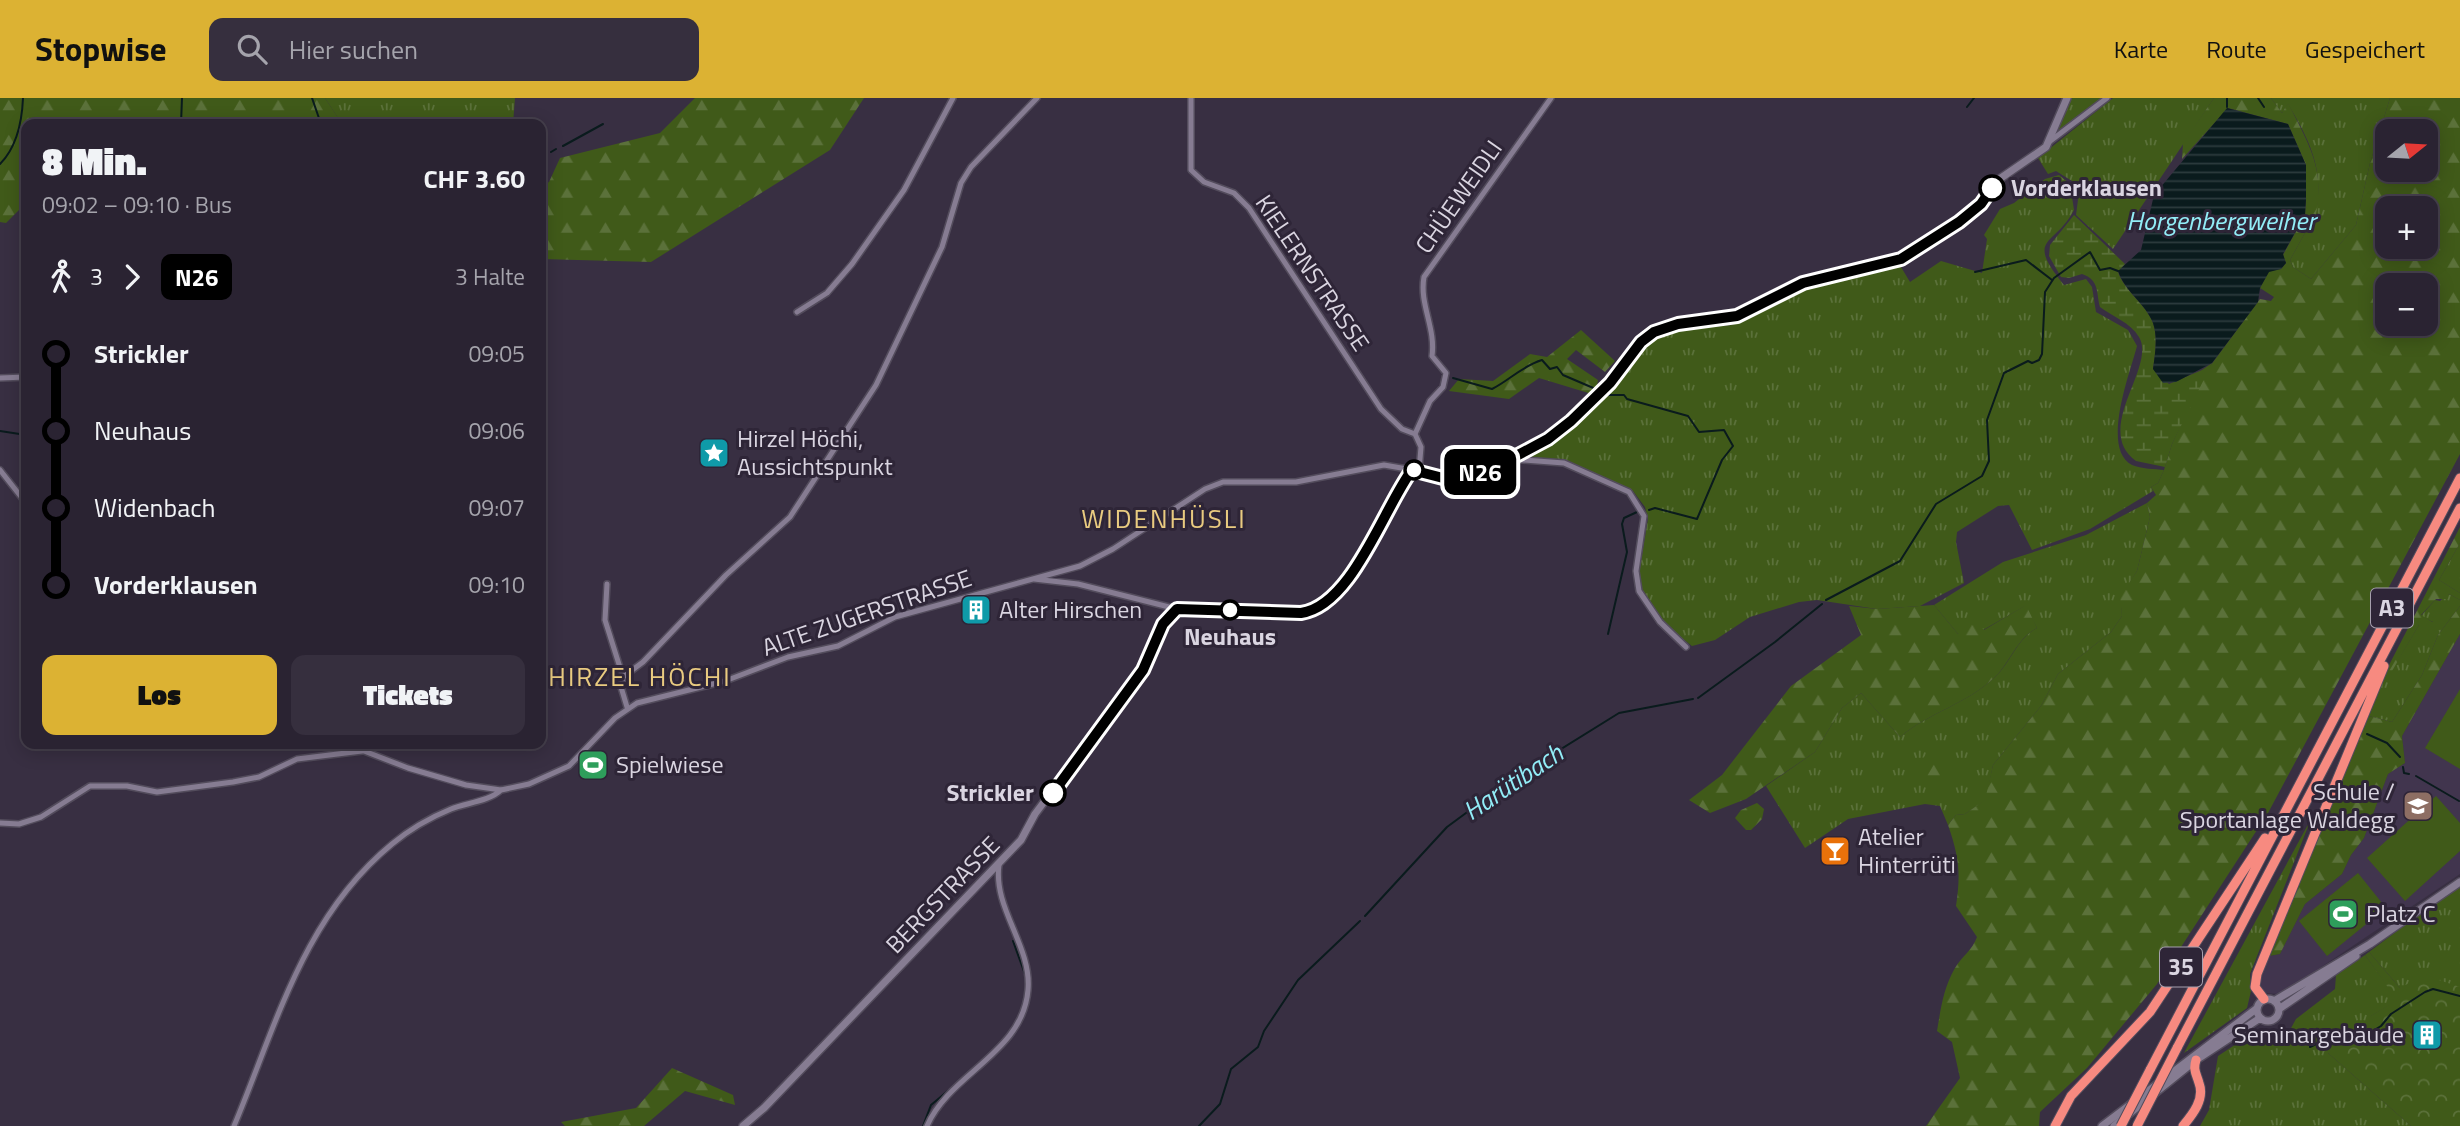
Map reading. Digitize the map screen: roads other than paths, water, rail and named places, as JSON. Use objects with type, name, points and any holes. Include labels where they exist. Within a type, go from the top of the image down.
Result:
[{"type":"highway","name":"A3","points":[[2121,1126],[2460,478]]},
{"type":"highway","name":"A3","points":[[2136,1126],[2460,508]]},
{"type":"highway","points":[[2269,1000],[2255,987],[2257,974],[2410,604]]},
{"type":"highway","name":"35","points":[[2055,1126],[2071,1096],[2122,1045],[2156,1004],[2293,796]]},
{"type":"highway","points":[[2183,1126],[2195,1110],[2200,1095],[2194,1072],[2196,1060]]},
{"type":"street","points":[[797,312],[827,293],[852,264],[904,190],[953,98]]},
{"type":"street","points":[[623,677],[643,662],[726,575],[790,517],[876,385],[942,247],[961,183],[971,167],[1037,98]]},
{"type":"street","name":"KIELERNSTRASSE","points":[[1191,98],[1191,170],[1203,182],[1234,192],[1249,208],[1381,409],[1402,429],[1415,434]]},
{"type":"street","name":"CHÜEWEIDLI","points":[[1415,434],[1430,401],[1443,387],[1446,373],[1432,356],[1434,340],[1421,291],[1424,277],[1551,98]]},
{"type":"street","points":[[2049,142],[2067,98]]},
{"type":"street","points":[[1416,471],[1443,478],[1464,479],[1537,446],[1571,421],[1610,383],[1641,342],[1654,332],[1678,324],[1737,316],[1803,283],[1908,256],[1968,216],[2001,178],[2039,153],[2049,142],[2107,98]]},
{"type":"street","points":[[0,378],[21,377]]},
{"type":"street","points":[[1034,579],[1078,584],[1177,609],[1301,613],[1316,609],[1330,598],[1364,555],[1416,471],[1421,447],[1415,434]]},
{"type":"street","points":[[1511,458],[1564,463],[1629,492],[1644,516],[1636,571],[1639,592],[1660,622],[1686,647]]},
{"type":"street","name":"ALTE ZUGERSTRASSE","points":[[363,749],[408,768],[466,785],[501,790],[530,784],[563,770],[627,707],[647,699],[725,681],[788,657],[838,646],[895,617],[1080,566],[1113,549],[1205,489],[1223,482],[1283,484],[1384,465],[1416,471]]},
{"type":"street","points":[[0,470],[21,497]]},
{"type":"street","points":[[607,584],[604,620],[623,677],[621,687],[627,707]]},
{"type":"street","name":"BERGSTRASSE","points":[[743,1126],[764,1108],[1021,840],[1034,814],[1143,670],[1163,624],[1177,609]]},
{"type":"street","points":[[0,824],[19,824],[41,817],[90,786],[127,786],[157,792],[259,778],[297,759],[334,752],[366,750]]},
{"type":"street","points":[[233,1126],[250,1090],[296,967],[358,877],[376,858],[419,824],[501,790]]},
{"type":"street","points":[[927,1126],[939,1104],[1008,1038],[1024,1011],[1027,969],[998,888],[999,865]]},
{"type":"street","points":[[983,881],[998,888]]},
{"type":"street","points":[[2114,1126],[2196,1060],[2260,1018],[2273,1020],[2279,1009],[2460,882]]},
{"type":"street","points":[[2102,1126],[2269,1000],[2370,944]]},
{"type":"street","points":[[2269,1000],[2279,1009]]},
{"type":"street","points":[[2256,1009],[2260,1018]]},
{"type":"water","name":"Horgenbergweiher","points":[[2227,108],[2288,124],[2306,165],[2305,215],[2283,254],[2286,263],[2281,269],[2269,272],[2260,288],[2258,302],[2212,363],[2176,382],[2163,383],[2153,369],[2156,340],[2153,323],[2118,271],[2141,250],[2154,195]]},
{"type":"waterway","points":[[0,164],[11,150],[18,134],[23,98]]},
{"type":"waterway","points":[[181,119],[182,98]]},
{"type":"waterway","points":[[312,98],[319,119]]},
{"type":"waterway","points":[[1967,107],[1974,98]]},
{"type":"waterway","points":[[2227,98],[2227,107]]},
{"type":"waterway","points":[[2258,98],[2264,107]]},
{"type":"waterway","points":[[563,146],[603,124]]},
{"type":"waterway","points":[[551,152],[556,149]]},
{"type":"waterway","name":"Harütibach","points":[[1826,600],[1900,561],[1936,504],[1982,476],[1989,461],[1987,420],[2004,373],[2028,361],[2032,363],[2039,360],[2042,354],[2045,292],[2054,278],[2090,252],[2100,270],[2110,268],[2118,271]]},
{"type":"waterway","points":[[1975,272],[2026,260],[2052,280]]},
{"type":"waterway","points":[[1453,378],[1492,389],[1542,360],[1550,369],[1557,367],[1563,375],[1598,390]]},
{"type":"waterway","points":[[1608,395],[1624,395],[1627,399],[1688,416],[1699,432],[1724,430],[1733,446],[1722,460],[1697,519],[1655,508],[1649,510]]},
{"type":"waterway","points":[[0,431],[21,434]]},
{"type":"waterway","points":[[1608,634],[1627,552],[1622,524],[1624,518],[1637,512]]},
{"type":"waterway","name":"Harütibach","points":[[1698,698],[1822,604]]},
{"type":"waterway","name":"Harütibach","points":[[1365,916],[1447,827],[1508,782],[1619,713],[1693,699]]},
{"type":"waterway","points":[[2367,734],[2387,743],[2400,757]]},
{"type":"waterway","points":[[2403,767],[2404,773],[2409,774]]},
{"type":"waterway","points":[[2416,776],[2459,801]]},
{"type":"waterway","points":[[1199,1126],[1220,1104],[1231,1069],[1258,1047],[1264,1031],[1298,980],[1360,921]]},
{"type":"waterway","points":[[1013,941],[1025,974]]},
{"type":"waterway","points":[[2310,1047],[2329,1038],[2366,1035],[2381,1026],[2391,1014],[2433,989],[2460,996]]},
{"type":"waterway","points":[[987,1056],[1000,1043]]},
{"type":"waterway","points":[[923,1126],[931,1105],[949,1090]]},
{"type":"place","name":"Vorderklausen","points":[[1992,188]]},
{"type":"place","name":"Hirzel Höchi, Aussichtspunkt","points":[[714,453]]},
{"type":"place","name":"Alter Hirschen","points":[[976,610]]},
{"type":"place","name":"Neuhaus","points":[[1230,610]]},
{"type":"place","name":"Spielwiese","points":[[593,765]]},
{"type":"place","name":"Strickler","points":[[1053,793]]},
{"type":"place","name":"Schule / Sportanlage Waldegg","points":[[2418,806]]},
{"type":"place","name":"Atelier Hinterrüti","points":[[1835,851]]},
{"type":"place","name":"Platz C","points":[[2343,914]]},
{"type":"place","name":"Seminargebäude","points":[[2427,1035]]},
{"type":"district","name":"WIDENHÜSLI","points":[[1164,519]]},
{"type":"district","name":"HIRZEL HÖCHI","points":[[640,677]]}]
